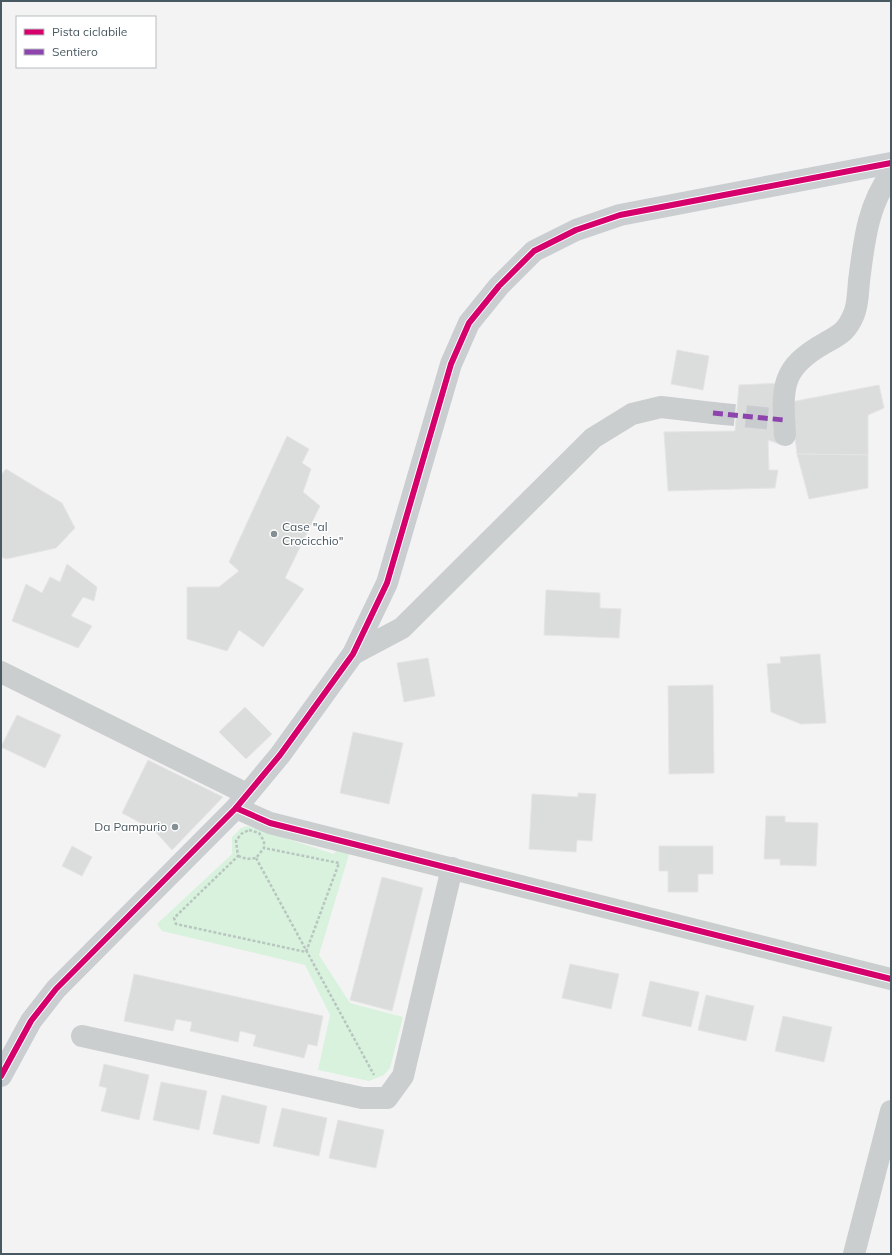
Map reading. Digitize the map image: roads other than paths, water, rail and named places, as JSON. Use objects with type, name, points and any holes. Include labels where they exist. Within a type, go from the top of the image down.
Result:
[{"type":"main road","points":[[1,1076],[30,1021],[56,989],[241,801],[280,755],[353,654],[387,583],[451,364],[469,323],[499,286],[534,252],[576,230],[620,215],[891,163]]},
{"type":"street","points":[[785,435],[783,398],[786,380],[794,366],[820,346],[846,332],[855,313],[870,213],[881,188],[891,174]]},
{"type":"street","points":[[353,654],[402,628],[593,438],[632,414],[661,407],[713,413]]},
{"type":"street","points":[[1,672],[241,801],[270,823],[891,978]]},
{"type":"street","points":[[82,1036],[362,1098],[387,1098],[403,1076],[452,868]]},
{"type":"street","points":[[854,1254],[891,1111]]},
{"type":"tunnel","points":[[713,413],[784,420]]},
{"type":"place","name":"Case \"al Crocicchio\"","points":[[274,534]]},
{"type":"place","name":"Da Pampurio","points":[[175,827]]}]
